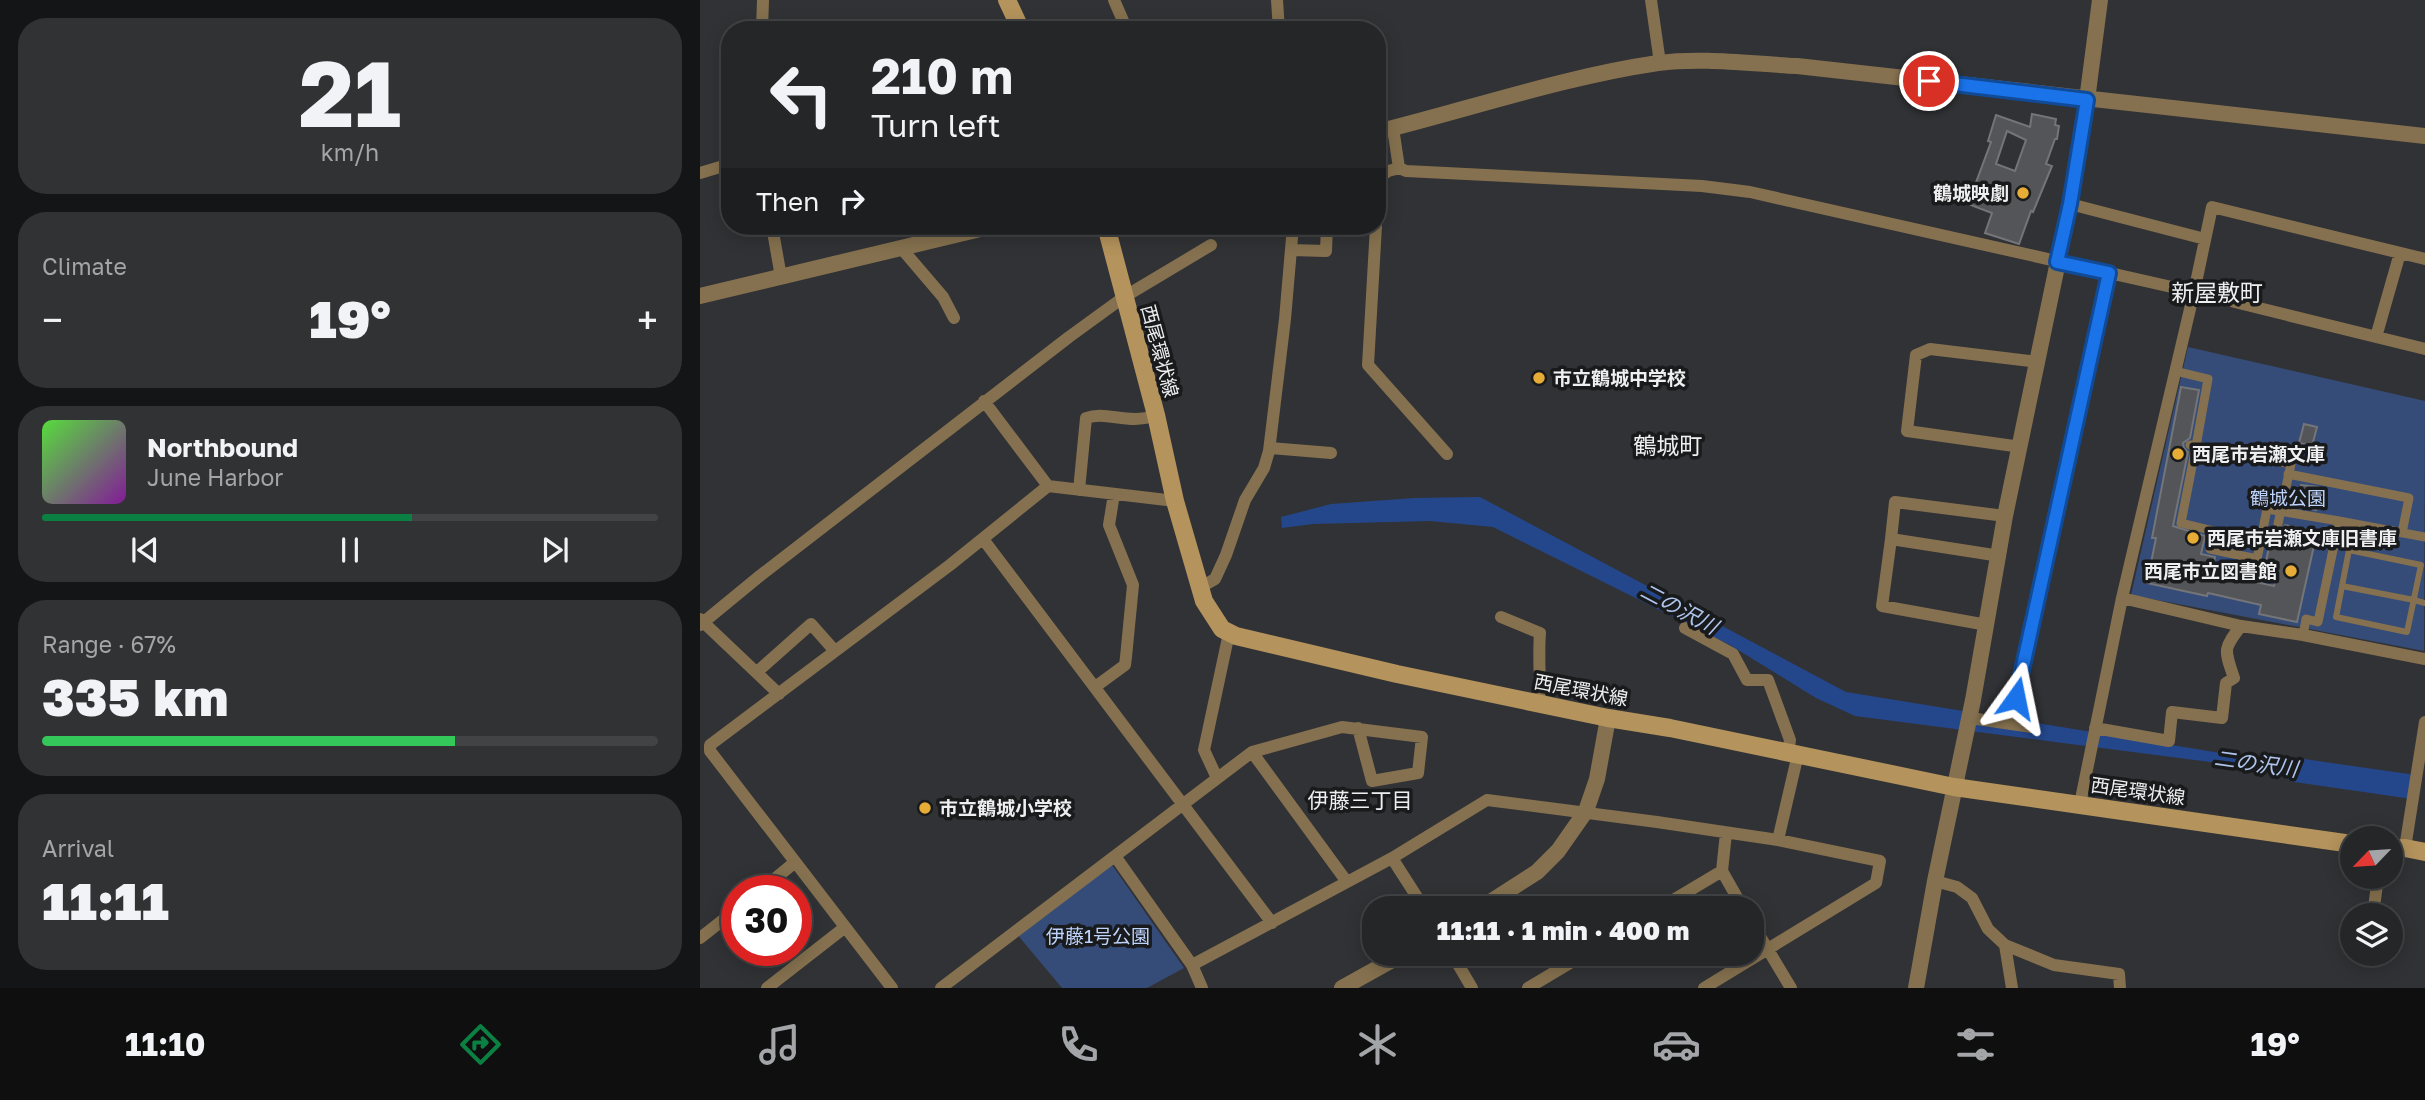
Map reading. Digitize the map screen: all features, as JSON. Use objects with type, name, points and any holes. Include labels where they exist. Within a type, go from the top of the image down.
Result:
[{"type":"main road","points":[[1007,0],[1017,21]]},
{"type":"main road","name":"西尾環状線","points":[[1108,235],[1156,415],[1175,501],[1201,587],[1212,615],[1222,629],[1229,633],[1247,640],[1539,704],[1671,728],[1954,787],[2340,842]]},
{"type":"main road","points":[[2403,849],[2425,852]]},
{"type":"street","points":[[762,21],[763,0]]},
{"type":"street","points":[[1114,0],[1123,21]]},
{"type":"street","points":[[1277,0],[1278,21]]},
{"type":"street","points":[[1651,0],[1660,63]]},
{"type":"street","points":[[1916,988],[1935,881],[1970,718],[2005,516],[2070,204],[2100,0]]},
{"type":"street","points":[[1386,130],[1593,76],[1660,63],[1700,61],[1797,66],[2425,136]]},
{"type":"street","points":[[1386,133],[1400,169]]},
{"type":"street","points":[[700,173],[721,167]]},
{"type":"street","points":[[1386,172],[1400,169],[1702,186],[1750,192],[2194,292],[2425,349]]},
{"type":"street","points":[[2070,204],[2206,239]]},
{"type":"street","points":[[2080,804],[2122,598],[2194,292],[2211,208],[2425,259]]},
{"type":"street","points":[[774,235],[781,277]]},
{"type":"street","points":[[700,296],[957,235]]},
{"type":"street","points":[[1201,587],[1214,579],[1226,555],[1245,500],[1264,468],[1270,448],[1292,235]]},
{"type":"street","points":[[1291,250],[1326,251],[1327,235]]},
{"type":"street","points":[[1375,235],[1368,365],[1447,454]]},
{"type":"street","points":[[779,694],[701,622],[984,401],[1124,297],[1211,245]]},
{"type":"street","points":[[902,249],[943,297],[954,318]]},
{"type":"street","points":[[2376,337],[2400,253]]},
{"type":"street","points":[[2010,724],[2109,273]]},
{"type":"street","points":[[2021,447],[1907,431],[1916,355],[1930,349],[2038,362]]},
{"type":"street","points":[[2175,371],[2208,379],[2193,446],[2181,523],[2214,531],[2210,549],[2257,559],[2267,509],[2425,537]]},
{"type":"street","points":[[984,401],[1048,486],[1175,501]]},
{"type":"street","points":[[1079,490],[1086,418],[1094,416],[1137,421],[1156,415]]},
{"type":"street","points":[[2193,446],[2291,464],[2278,524]]},
{"type":"street","points":[[1270,448],[1332,453]]},
{"type":"street","points":[[2288,474],[2409,498],[2402,533]]},
{"type":"street","points":[[892,988],[710,751],[710,745],[983,539],[1048,486]]},
{"type":"street","points":[[1095,687],[1125,665],[1126,657],[1133,585],[1109,525],[1114,494]]},
{"type":"street","points":[[1987,625],[1882,606],[1895,502],[2005,516]]},
{"type":"street","points":[[2303,635],[2306,619],[2318,622],[2339,521]]},
{"type":"street","points":[[983,539],[1272,923]]},
{"type":"street","points":[[1891,539],[2000,556]]},
{"type":"street","points":[[2122,598],[2241,626],[2425,659]]},
{"type":"street","points":[[1501,617],[1540,633],[1542,681],[1539,704]]},
{"type":"street","points":[[757,672],[811,624],[834,650]]},
{"type":"street","points":[[2095,728],[2169,741],[2172,712],[2222,718],[2226,683],[2234,678],[2227,644],[2241,626]]},
{"type":"street","points":[[1685,628],[1733,654],[1747,680],[1768,680],[1793,753],[1778,840]]},
{"type":"street","points":[[1217,778],[1204,750],[1229,633]]},
{"type":"street","points":[[1500,896],[1537,872],[1558,851],[1586,811],[1597,779],[1608,718]]},
{"type":"street","points":[[1970,718],[2032,727]]},
{"type":"street","points":[[2403,826],[2425,722]]},
{"type":"street","points":[[940,988],[1252,752],[1342,727],[1358,728],[1422,737],[1418,774],[1372,780],[1358,728]]},
{"type":"street","points":[[1252,752],[1347,882]]},
{"type":"street","points":[[1192,965],[1392,858],[1487,800],[1586,811],[1778,840],[1880,861],[1876,883],[1704,988]]},
{"type":"street","points":[[1726,833],[1722,872],[1736,896]]},
{"type":"street","points":[[1115,856],[1192,965],[1202,988]]},
{"type":"street","points":[[1392,858],[1416,896]]},
{"type":"street","points":[[779,875],[794,863]]},
{"type":"street","points":[[1681,896],[1722,872]]},
{"type":"street","points":[[1935,881],[1957,887],[1972,898],[1988,929],[2005,945],[2054,965],[2119,974],[2120,988]]},
{"type":"street","points":[[700,938],[721,922]]},
{"type":"street","points":[[774,986],[844,928]]},
{"type":"street","points":[[1764,944],[1791,988]]},
{"type":"street","points":[[2005,945],[2012,988]]},
{"type":"street","points":[[1342,988],[1381,966]]},
{"type":"street","points":[[1459,966],[1472,988]]},
{"type":"street","points":[[1528,988],[1565,966]]},
{"type":"lane","points":[[2349,551],[2421,565],[2407,632],[2336,617],[2342,586],[2349,551]]},
{"type":"lane","points":[[2342,586],[2425,603]]},
{"type":"green space","name":"鶴城公園","points":[[2188,347],[2425,401],[2424,651],[2131,595]]},
{"type":"green space","name":"伊藤1号公園","points":[[1110,862],[1184,968],[1147,988],[1062,988],[1016,933]]},
{"type":"water","name":"二の沢川","points":[[1480,497],[1846,692],[2331,771],[2326,777],[1855,716],[1816,698],[1730,645],[1493,527],[1430,521],[1313,524],[1282,528],[1281,517],[1331,504]]},
{"type":"water","points":[[2227,557],[2273,568],[2271,579],[2225,569]]},
{"type":"building","points":[[2032,114],[2056,119],[2055,125],[2059,126],[2057,139],[2046,164],[2052,166],[2019,244],[1985,233],[1992,213],[1968,204],[1991,142],[1988,141],[1996,115],[2030,127]],"holes":[[[2007,131],[2026,140],[2015,171],[1996,164]]]},
{"type":"building","points":[[2181,387],[2199,390],[2190,438],[2183,443],[2188,452],[2173,526],[2205,536],[2201,554],[2215,557],[2212,572],[2274,586],[2278,564],[2266,561],[2273,529],[2281,530],[2285,525],[2317,532],[2297,622],[2259,614],[2261,605],[2147,583],[2156,538],[2152,538]]},
{"type":"building","points":[[2304,424],[2317,427],[2312,446],[2299,443]]},
{"type":"building","points":[[2301,485],[2318,487],[2316,510],[2299,507]]},
{"type":"waterway","name":"二の沢川","points":[[2296,770],[2407,786]]},
{"type":"place","name":"鶴城映劇","points":[[2023,193]]},
{"type":"place","name":"市立鶴城中学校","points":[[1539,378]]},
{"type":"place","name":"西尾市岩瀬文庫","points":[[2178,454]]},
{"type":"place","name":"西尾市岩瀬文庫旧書庫","points":[[2193,538]]},
{"type":"place","name":"西尾市立図書館","points":[[2291,571]]},
{"type":"place","name":"市立鶴城小学校","points":[[925,808]]},
{"type":"district","name":"新屋敷町","points":[[2217,293]]},
{"type":"district","name":"鶴城町","points":[[1668,446]]},
{"type":"district","name":"伊藤三丁目","points":[[1360,801]]},
{"type":"route","points":[[1929,81],[2087,100],[2070,204],[2057,262],[2109,273],[2016,698]]}]
